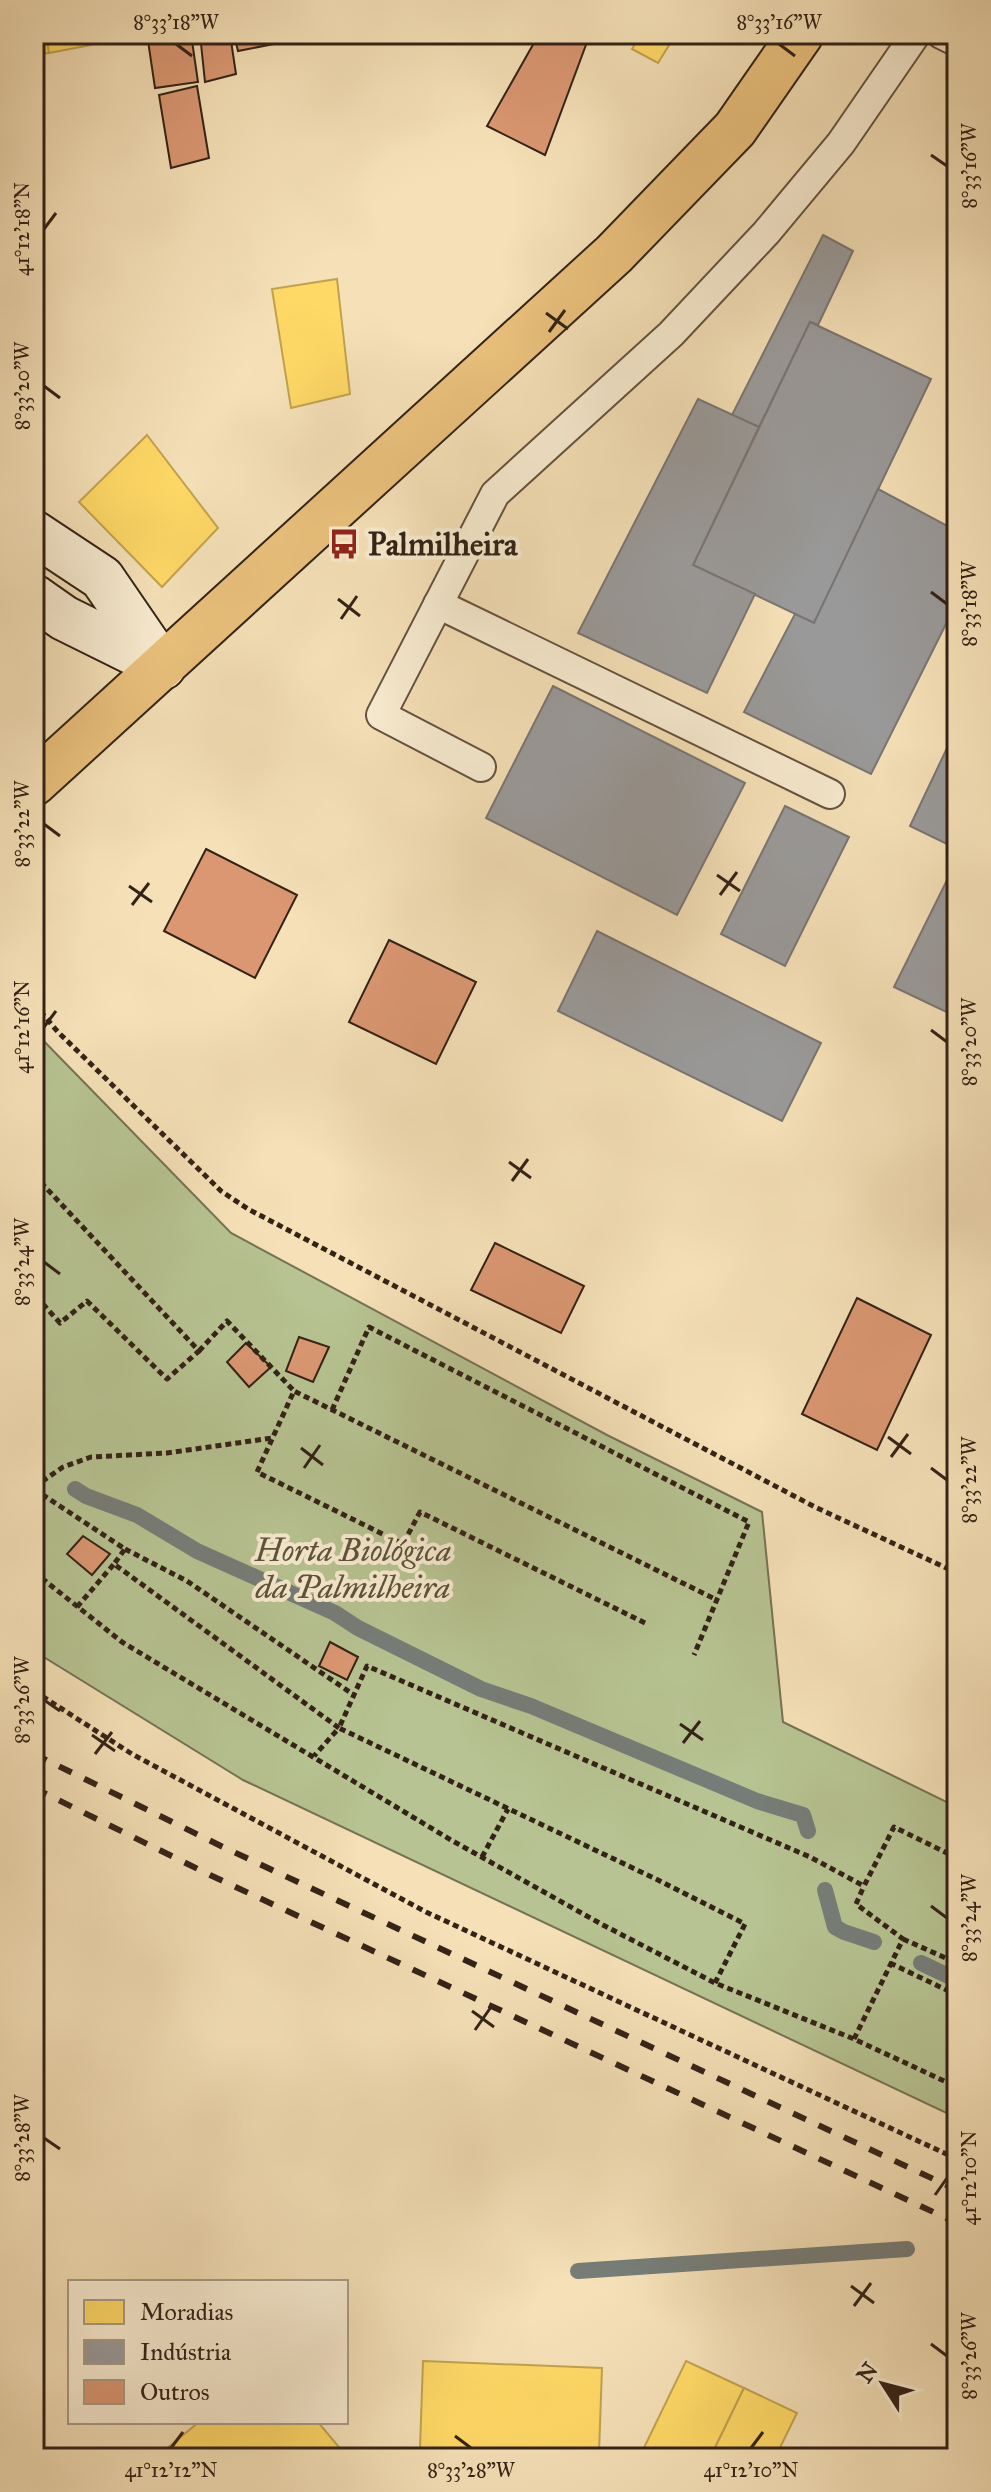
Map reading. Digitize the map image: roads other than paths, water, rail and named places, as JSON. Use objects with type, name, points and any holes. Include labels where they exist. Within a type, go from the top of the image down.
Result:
[{"type":"main road","points":[[34,783],[614,254],[735,129],[801,34]]},
{"type":"main road","points":[[34,533],[102,578],[163,667]]},
{"type":"main road","points":[[34,597],[64,618],[163,667]]},
{"type":"lane","points":[[481,767],[381,715],[495,494],[671,334],[766,233],[841,143],[916,34]]},
{"type":"lane","points":[[941,34],[957,42]]},
{"type":"lane","points":[[438,604],[830,794]]},
{"type":"waterway","points":[[75,1489],[137,1515],[197,1551],[335,1613],[358,1628],[481,1689],[531,1706],[757,1801],[803,1815],[808,1831]]},
{"type":"waterway","points":[[825,1890],[835,1927],[874,1942]]},
{"type":"waterway","points":[[921,1963],[957,1980]]},
{"type":"waterway","points":[[578,2271],[907,2249]]},
{"type":"railway","points":[[34,1754],[223,1847],[957,2190]]},
{"type":"railway","points":[[34,1788],[210,1875],[957,2223]]},
{"type":"place","name":"Palmilheira","points":[[344,544]]},
{"type":"park label","name":"Horta Biológica da Palmilheira","points":[[353,1568]]}]
